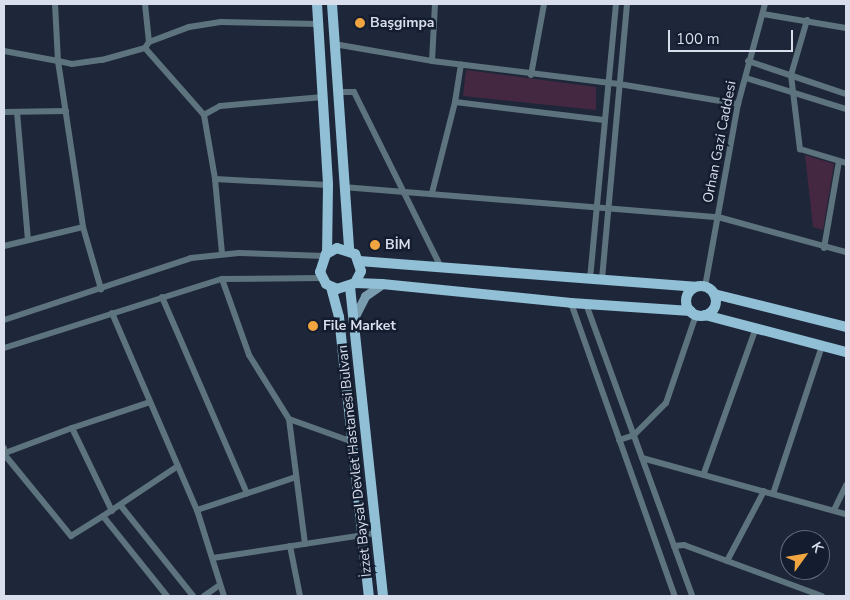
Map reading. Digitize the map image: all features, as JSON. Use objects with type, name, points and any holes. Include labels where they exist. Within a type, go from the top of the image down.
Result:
[{"type":"main road","points":[[317,4],[328,185],[326,255],[320,266],[322,278],[331,288],[382,284],[571,303],[698,313],[846,352]]},
{"type":"main road","points":[[332,4],[343,187],[349,250],[359,261],[361,271],[353,285]]},
{"type":"main road","points":[[326,255],[337,248],[349,250]]},
{"type":"main road","points":[[359,261],[700,287],[714,294],[846,327]]},
{"type":"main road","points":[[353,323],[361,301],[382,284]]},
{"type":"main road","name":"İzzet Baysal Devlet Hastanesi Bulvarı","points":[[353,285],[353,323],[383,596]]},
{"type":"main road","points":[[698,313],[687,299],[700,287]]},
{"type":"main road","name":"İzzet Baysal Devlet Hastanesi Bulvarı","points":[[331,288],[339,317],[370,596]]},
{"type":"main road","points":[[698,313],[715,306],[714,294]]},
{"type":"street","points":[[55,4],[58,61],[83,227],[101,289]]},
{"type":"street","points":[[145,4],[149,42]]},
{"type":"street","points":[[432,61],[435,4]]},
{"type":"street","points":[[531,74],[544,4]]},
{"type":"street","points":[[590,278],[616,4]]},
{"type":"street","points":[[602,279],[627,4]]},
{"type":"street","name":"Orhan Gazi Caddesi","points":[[700,287],[718,217],[738,104],[746,78],[748,61],[765,4]]},
{"type":"street","points":[[763,14],[846,28]]},
{"type":"street","points":[[807,20],[791,75],[791,92],[800,149],[843,162],[824,248]]},
{"type":"street","points":[[4,51],[72,64],[102,60],[145,48],[149,42],[190,27],[222,22],[318,24]]},
{"type":"street","points":[[334,44],[432,61],[619,84],[738,104]]},
{"type":"street","points":[[145,48],[204,115],[215,179],[222,253]]},
{"type":"street","points":[[748,61],[846,94]]},
{"type":"street","points":[[432,193],[455,102],[461,64]]},
{"type":"street","points":[[746,78],[846,109]]},
{"type":"street","points":[[337,92],[354,92],[406,192],[441,267]]},
{"type":"street","points":[[204,115],[220,106],[323,98]]},
{"type":"street","points":[[455,102],[604,120]]},
{"type":"street","points":[[4,112],[66,111]]},
{"type":"street","points":[[17,112],[28,240]]},
{"type":"street","points":[[215,179],[328,185]]},
{"type":"street","points":[[343,187],[718,217],[824,248],[846,252]]},
{"type":"street","points":[[4,246],[83,227]]},
{"type":"street","points":[[4,320],[191,258],[222,253],[326,255]]},
{"type":"street","points":[[4,348],[222,279],[322,278]]},
{"type":"street","points":[[222,279],[249,355],[289,419],[305,544]]},
{"type":"street","points":[[162,297],[247,493]]},
{"type":"street","points":[[571,303],[675,596]]},
{"type":"street","points":[[586,304],[692,596]]},
{"type":"street","points":[[112,313],[197,510],[224,596]]},
{"type":"street","points":[[619,440],[634,435],[666,403],[698,313]]},
{"type":"street","points":[[704,473],[756,328]]},
{"type":"street","points":[[773,494],[822,346]]},
{"type":"street","points":[[150,402],[4,452],[71,536],[121,506],[178,466]]},
{"type":"street","points":[[289,419],[353,442]]},
{"type":"street","points":[[72,428],[112,511]]},
{"type":"street","points":[[642,458],[704,473],[846,514]]},
{"type":"street","points":[[197,510],[296,477]]},
{"type":"street","points":[[834,510],[846,485]]},
{"type":"street","points":[[727,561],[764,491]]},
{"type":"street","points":[[121,506],[193,596]]},
{"type":"street","points":[[103,516],[167,596]]},
{"type":"street","points":[[213,558],[377,533]]},
{"type":"street","points":[[674,546],[684,545],[822,596]]},
{"type":"street","points":[[290,546],[300,596]]},
{"type":"street","points":[[204,596],[220,585]]},
{"type":"shaded area","points":[[466,70],[596,87],[596,110],[463,96]]},
{"type":"shaded area","points":[[805,155],[834,164],[823,230],[813,227]]},
{"type":"place","name":"Başgimpa","points":[[360,23]]},
{"type":"place","name":"BİM","points":[[375,245]]},
{"type":"place","name":"File Market","points":[[313,326]]}]
